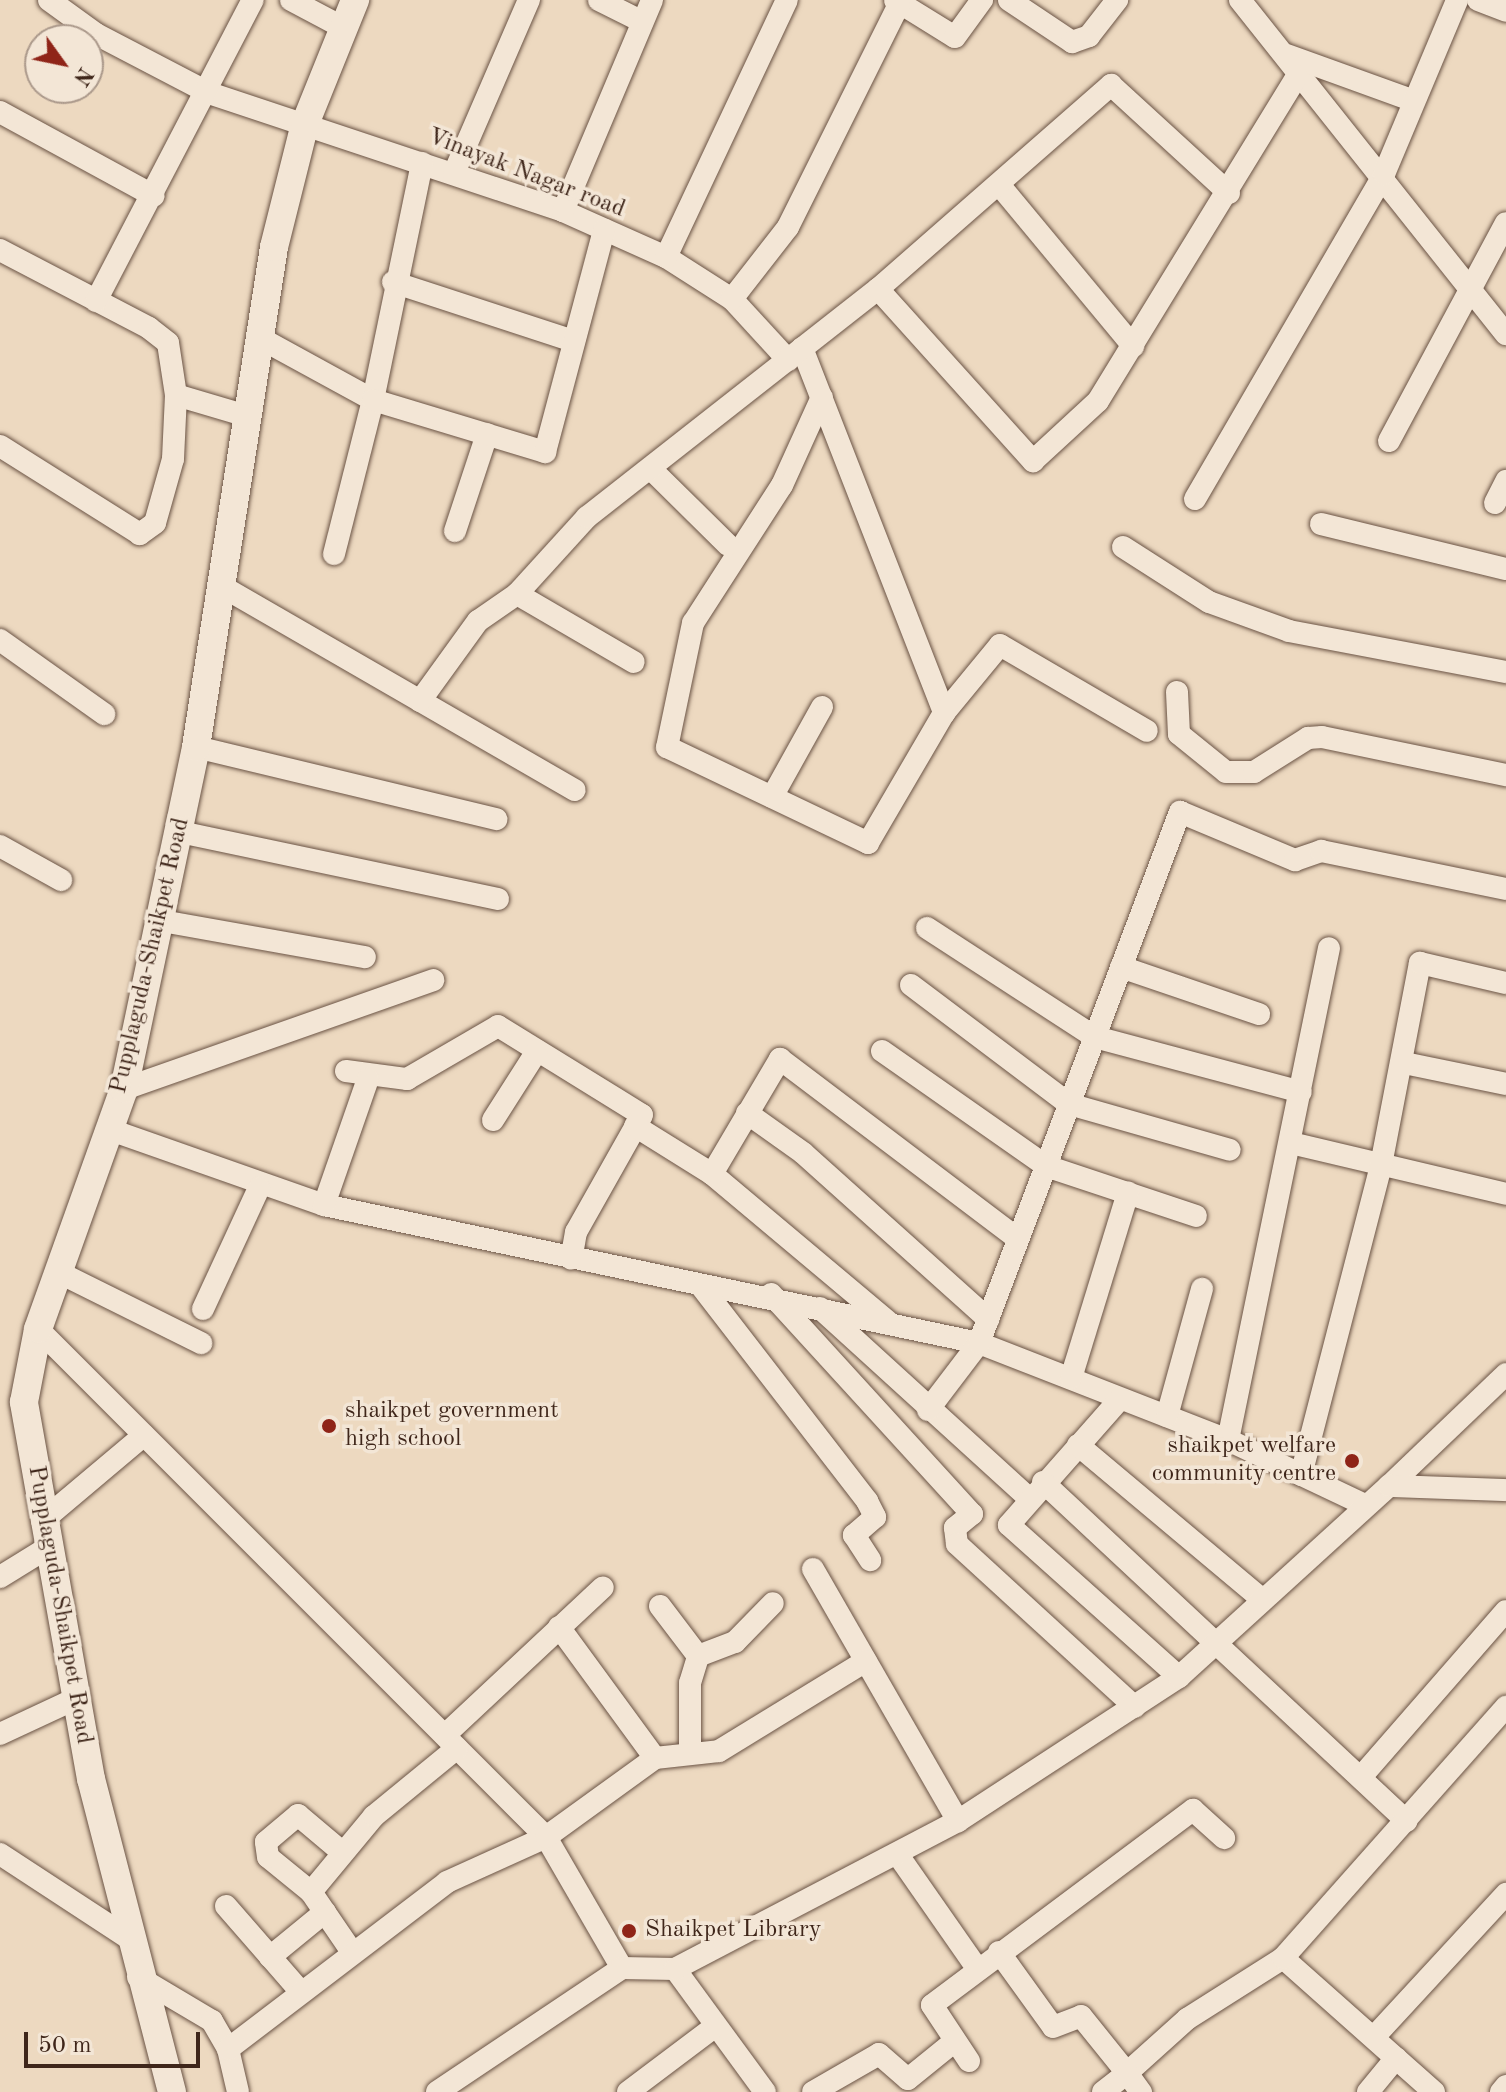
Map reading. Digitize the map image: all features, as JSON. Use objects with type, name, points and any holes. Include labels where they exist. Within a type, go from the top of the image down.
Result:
[{"type":"street","name":"Vinayak Nagar road","points":[[49,0],[96,34],[209,93],[563,211],[666,257],[732,299],[795,354]]},
{"type":"street","points":[[96,301],[209,93],[253,0]]},
{"type":"street","points":[[291,0],[342,27]]},
{"type":"street","name":"Pupplaguda-Shaikpet Road","points":[[172,2092],[127,1937],[75,1699],[44,1534],[24,1402],[38,1329],[124,1089],[162,921],[196,747],[223,587],[258,337],[305,124],[355,0]]},
{"type":"street","points":[[454,173],[529,0]]},
{"type":"street","points":[[599,0],[641,21]]},
{"type":"street","points":[[563,211],[652,0]]},
{"type":"street","points":[[666,257],[787,0]]},
{"type":"street","points":[[732,299],[795,215],[897,2],[955,37],[982,0]]},
{"type":"street","points":[[1009,0],[1072,42],[1089,36],[1117,0]]},
{"type":"street","points":[[1240,0],[1287,55],[1297,76],[1384,174],[1471,293],[1506,334]]},
{"type":"street","points":[[1195,499],[1384,174],[1411,100],[1457,0]]},
{"type":"street","points":[[1478,0],[1506,11]]},
{"type":"street","points":[[1287,55],[1411,100]]},
{"type":"street","points":[[878,289],[1033,461],[1098,401],[1229,193],[1297,76]]},
{"type":"street","points":[[420,701],[478,621],[517,594],[587,517],[654,472],[878,289],[1001,187],[1111,85],[1229,193]]},
{"type":"street","points":[[0,112],[154,196]]},
{"type":"street","points":[[334,554],[373,400],[393,282],[422,163]]},
{"type":"street","points":[[1001,187],[1133,346]]},
{"type":"street","points":[[1389,441],[1506,223]]},
{"type":"street","points":[[258,337],[373,400],[545,452],[604,230]]},
{"type":"street","points":[[0,250],[168,343],[176,395],[173,459],[155,523],[140,534],[0,446]]},
{"type":"street","points":[[393,282],[574,341]]},
{"type":"street","points":[[795,354],[822,397],[944,713]]},
{"type":"street","points":[[176,395],[247,416]]},
{"type":"street","points":[[822,397],[782,485],[693,623],[667,747],[868,843],[944,713],[1000,645],[1147,731]]},
{"type":"street","points":[[455,531],[487,434]]},
{"type":"street","points":[[654,472],[727,544]]},
{"type":"street","points":[[1495,503],[1506,481]]},
{"type":"street","points":[[1321,524],[1506,569]]},
{"type":"street","points":[[1123,547],[1209,602],[1289,631],[1506,672]]},
{"type":"street","points":[[223,587],[575,790]]},
{"type":"street","points":[[517,594],[634,662]]},
{"type":"street","points":[[0,640],[104,714]]},
{"type":"street","points":[[1177,692],[1179,734],[1226,772],[1254,772],[1308,738],[1322,737],[1506,775]]},
{"type":"street","points":[[772,797],[822,707]]},
{"type":"street","points":[[196,747],[496,819]]},
{"type":"street","points":[[928,1410],[979,1343],[1180,812],[1295,860],[1321,851],[1506,889]]},
{"type":"street","points":[[180,832],[498,899]]},
{"type":"street","points":[[0,846],[61,880]]},
{"type":"street","points":[[162,921],[365,957]]},
{"type":"street","points":[[927,928],[1095,1037],[1301,1092]]},
{"type":"street","points":[[1228,1440],[1276,1185],[1291,1143],[1329,948]]},
{"type":"street","points":[[1301,1475],[1381,1165],[1404,1063],[1420,963],[1506,983]]},
{"type":"street","points":[[1121,967],[1259,1014]]},
{"type":"street","points":[[124,1089],[433,980]]},
{"type":"street","points":[[911,985],[1069,1104],[1230,1150]]},
{"type":"street","points":[[346,1071],[368,1079],[407,1079],[498,1026],[642,1115],[576,1232],[571,1259]]},
{"type":"street","points":[[493,1120],[537,1051]]},
{"type":"street","points":[[882,1051],[1046,1166],[1196,1216]]},
{"type":"street","points":[[712,1174],[780,1059],[1018,1239]]},
{"type":"street","points":[[1404,1063],[1506,1084]]},
{"type":"street","points":[[324,1205],[368,1079]]},
{"type":"street","points":[[747,1113],[803,1153],[988,1319]]},
{"type":"street","points":[[635,1126],[712,1174],[890,1323]]},
{"type":"street","points":[[108,1129],[259,1188],[324,1205],[701,1286],[771,1294],[979,1343],[1228,1440],[1365,1505]]},
{"type":"street","points":[[1291,1143],[1506,1194]]},
{"type":"street","points":[[203,1309],[259,1188]]},
{"type":"street","points":[[1071,1378],[1128,1193]]},
{"type":"street","points":[[58,1272],[201,1343]]},
{"type":"street","points":[[701,1286],[867,1501],[875,1517],[854,1535],[870,1560]]},
{"type":"street","points":[[1167,1416],[1202,1289]]},
{"type":"street","points":[[771,1294],[972,1514],[955,1528],[957,1544],[1135,1707]]},
{"type":"street","points":[[820,1308],[928,1410],[1036,1490],[1218,1642],[1407,1821]]},
{"type":"street","points":[[38,1329],[546,1837],[622,1968]]},
{"type":"street","points":[[437,2092],[622,1968],[675,1969],[958,1821],[1135,1707],[1179,1677],[1218,1642],[1259,1597],[1389,1486],[1506,1374]]},
{"type":"street","points":[[1120,1399],[1036,1490],[1009,1525],[1179,1677]]},
{"type":"street","points":[[0,1577],[144,1435]]},
{"type":"street","points":[[1078,1445],[1259,1597]]},
{"type":"street","points":[[1389,1486],[1506,1490]]},
{"type":"street","points":[[813,1569],[958,1821]]},
{"type":"street","points":[[311,1892],[342,1852],[559,1627],[603,1587]]},
{"type":"street","points":[[698,1656],[735,1642],[773,1603]]},
{"type":"street","points":[[660,1606],[698,1656]]},
{"type":"street","points":[[1361,1777],[1506,1611]]},
{"type":"street","points":[[559,1627],[655,1758]]},
{"type":"street","points":[[690,1753],[690,1683],[698,1656]]},
{"type":"street","points":[[228,2049],[447,1882],[546,1837],[655,1758],[719,1751],[866,1661]]},
{"type":"street","points":[[0,1734],[75,1699]]},
{"type":"street","points":[[1103,2092],[1187,2019],[1283,1958],[1506,1707]]},
{"type":"street","points":[[969,2061],[931,2007],[976,1967],[1062,1914],[1193,1810],[1224,1838]]},
{"type":"street","points":[[342,1852],[298,1815],[266,1842],[268,1857],[311,1892],[352,1952]]},
{"type":"street","points":[[0,1854],[127,1937]]},
{"type":"street","points":[[898,1855],[976,1967]]},
{"type":"street","points":[[1374,2037],[1506,1894]]},
{"type":"street","points":[[226,1906],[301,1992]]},
{"type":"street","points":[[270,1957],[325,1912]]},
{"type":"street","points":[[999,1952],[1053,2027],[1081,2016],[1141,2092]]},
{"type":"street","points":[[1283,1958],[1434,2092]]},
{"type":"street","points":[[675,1969],[713,2028],[765,2092]]},
{"type":"street","points":[[138,1977],[212,2021],[228,2049],[238,2092]]},
{"type":"street","points":[[628,2092],[713,2028]]},
{"type":"street","points":[[813,2092],[879,2054],[908,2079],[955,2041]]},
{"type":"street","points":[[1368,2092],[1396,2058]]},
{"type":"street","points":[[1501,2092],[1506,2086]]},
{"type":"place","name":"shaikpet government high school","points":[[329,1426]]},
{"type":"place","name":"shaikpet welfare community centre","points":[[1352,1461]]},
{"type":"place","name":"Shaikpet Library","points":[[629,1931]]}]
